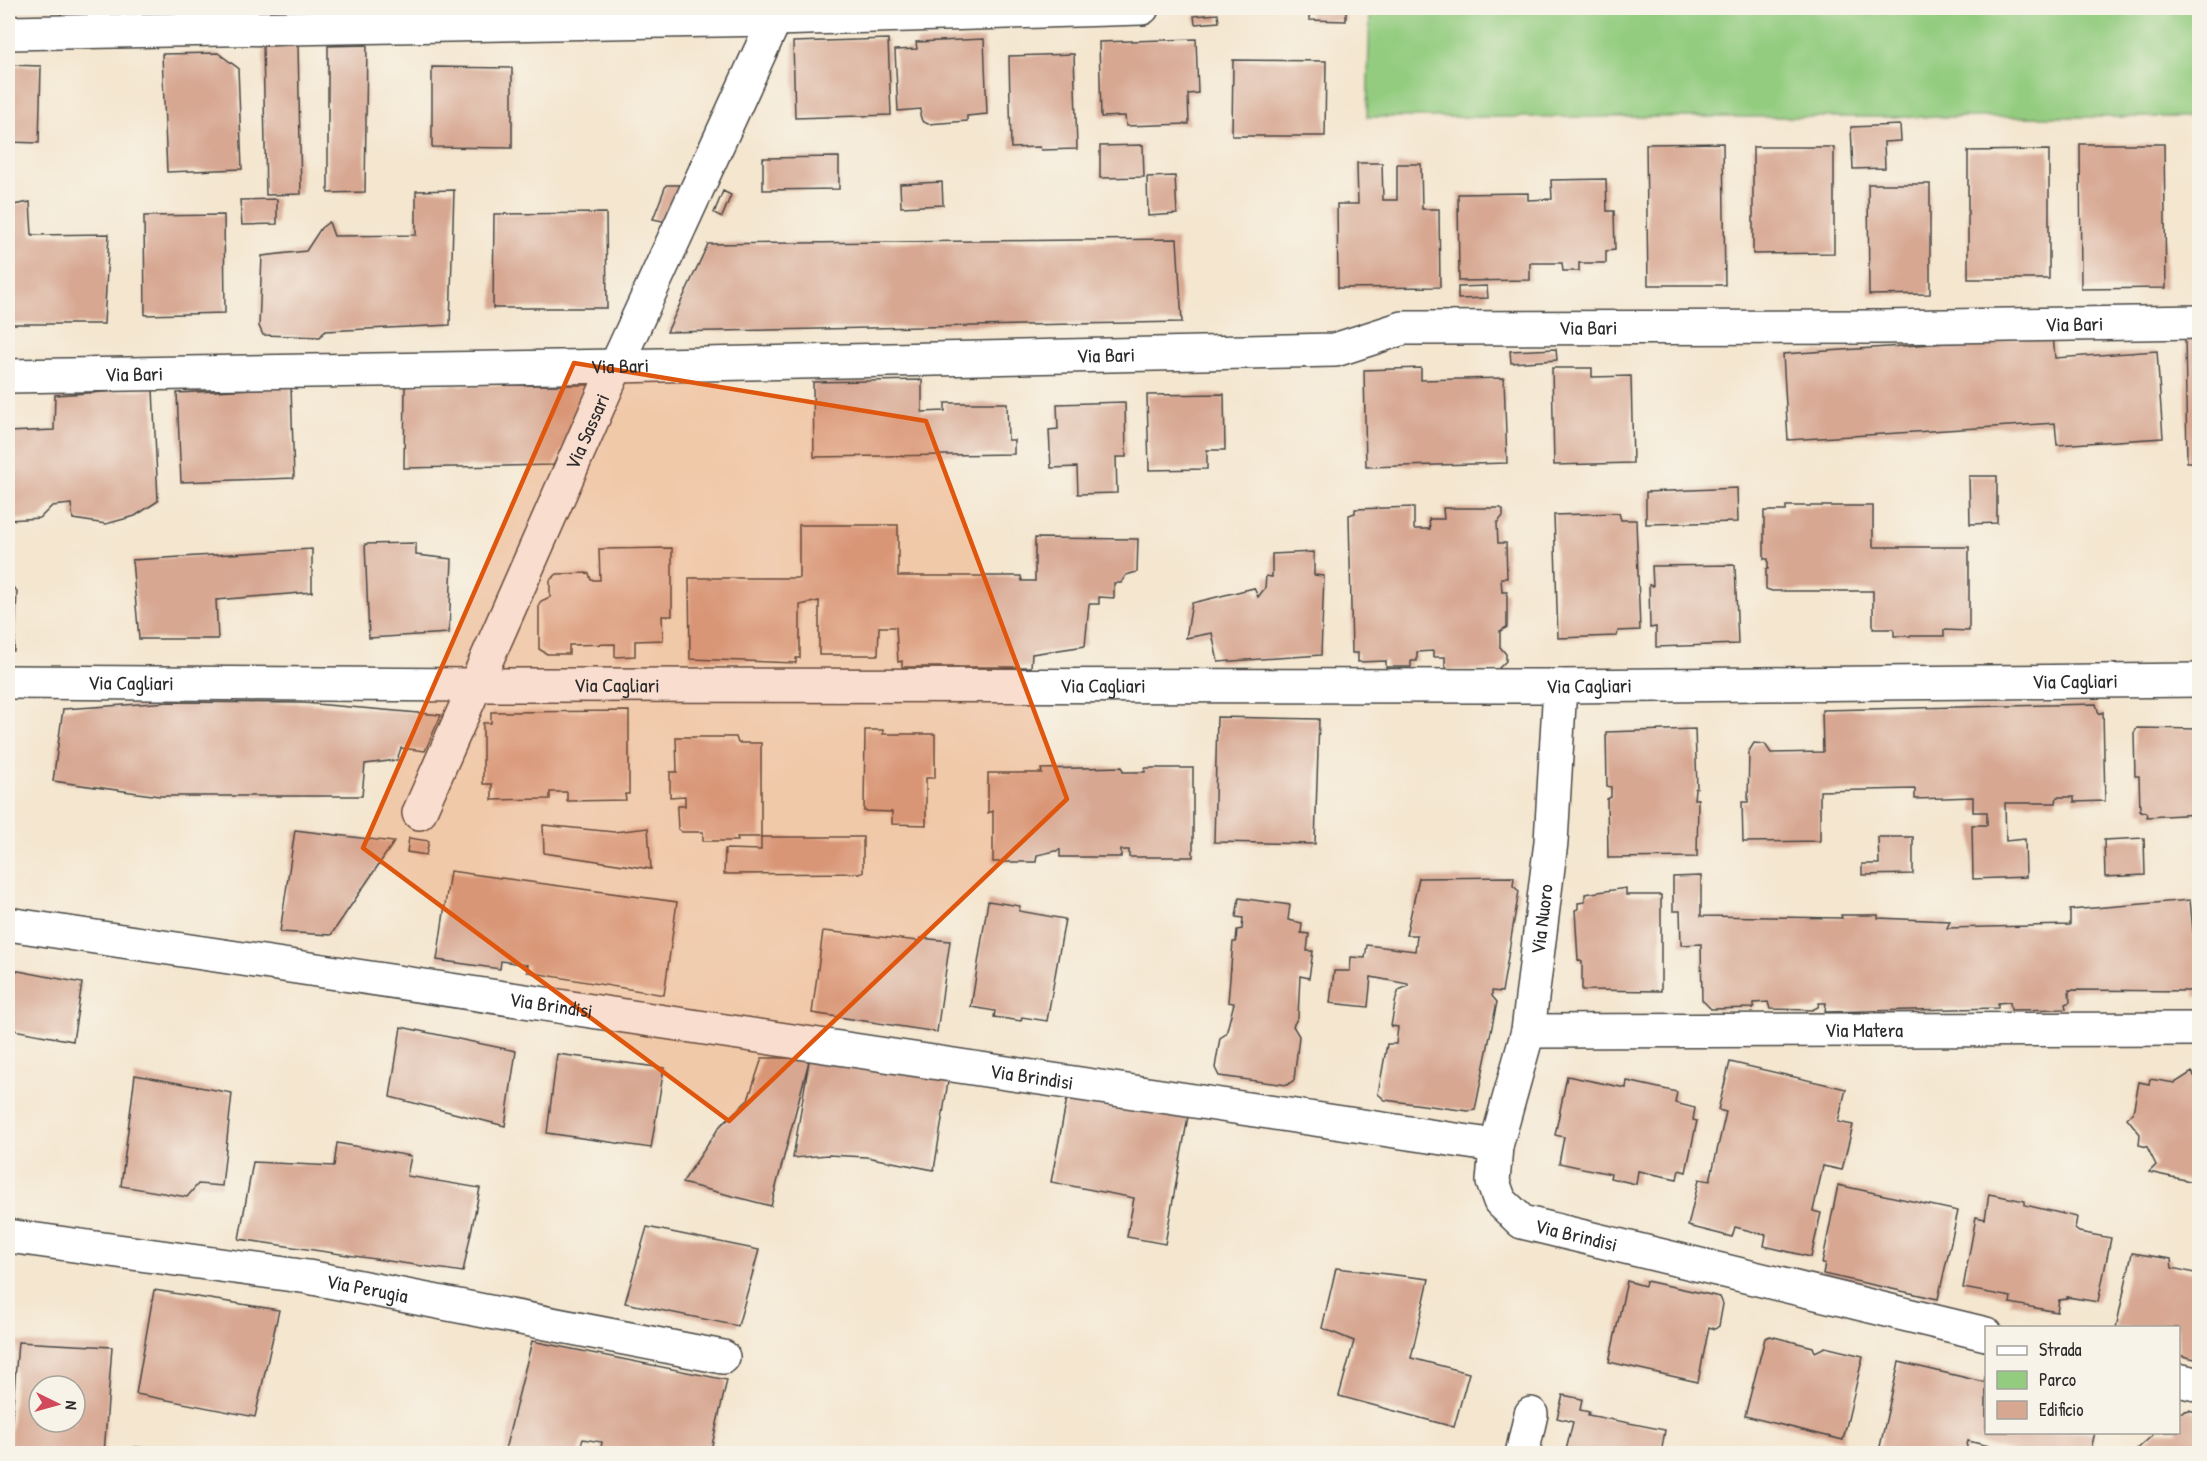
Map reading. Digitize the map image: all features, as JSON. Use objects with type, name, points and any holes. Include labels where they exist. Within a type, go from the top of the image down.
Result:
[{"type":"street","points":[[8,33],[775,19],[1142,8]]},
{"type":"street","name":"Via Sassari","points":[[419,813],[616,366],[775,19]]},
{"type":"street","name":"Via Bari","points":[[8,376],[616,366],[1335,350],[1403,328],[1882,327],[2199,322]]},
{"type":"street","name":"Via Cagliari","points":[[8,682],[1560,686],[2199,680]]},
{"type":"street","name":"Via Nuoro","points":[[1496,1146],[1528,1031],[1551,842],[1560,686]]},
{"type":"street","name":"Via Brindisi","points":[[8,924],[1496,1146],[1493,1182],[1496,1192],[1500,1201],[1522,1222],[1985,1334]]},
{"type":"street","name":"Via Matera","points":[[1528,1031],[2199,1029]]},
{"type":"street","name":"Via Perugia","points":[[8,1236],[308,1276],[723,1358]]},
{"type":"street","points":[[2180,1380],[2199,1385]]},
{"type":"street","points":[[1522,1454],[1531,1414]]},
{"type":"highlighted area","points":[[574,363],[926,421],[1067,799],[729,1121],[363,848]]},
{"type":"green space","points":[[1370,8],[2199,8],[2199,117],[1367,117]]},
{"type":"building","points":[[1310,8],[1346,8],[1346,21],[1309,20]]},
{"type":"building","points":[[1218,14],[1219,22],[1195,24],[1194,16]]},
{"type":"building","points":[[888,39],[891,115],[795,118],[793,42]]},
{"type":"building","points":[[984,39],[987,114],[967,116],[967,121],[928,124],[922,121],[921,109],[898,111],[895,50],[917,49],[916,42]]},
{"type":"building","points":[[1196,39],[1198,93],[1188,94],[1189,124],[1126,126],[1125,116],[1101,117],[1099,42]]},
{"type":"building","points":[[298,45],[301,194],[266,195],[263,46]]},
{"type":"building","points":[[367,45],[365,192],[328,193],[328,46]]},
{"type":"building","points":[[218,53],[238,68],[242,169],[167,172],[162,54]]},
{"type":"building","points":[[1074,54],[1077,149],[1011,148],[1009,56]]},
{"type":"building","points":[[1233,60],[1326,61],[1325,136],[1232,136]]},
{"type":"building","points":[[8,65],[41,66],[39,143],[8,142]]},
{"type":"building","points":[[432,67],[512,68],[512,148],[432,147]]},
{"type":"building","points":[[1900,125],[1901,141],[1884,142],[1885,168],[1853,169],[1851,127]]},
{"type":"building","points":[[1723,143],[1725,285],[1648,285],[1646,144]]},
{"type":"building","points":[[2080,144],[2164,144],[2166,288],[2081,289]]},
{"type":"building","points":[[1143,145],[1144,177],[1100,178],[1100,146]]},
{"type":"building","points":[[1753,147],[1834,147],[1834,253],[1753,254]]},
{"type":"building","points":[[2049,150],[2049,279],[1968,279],[1968,151]]},
{"type":"building","points":[[839,157],[839,189],[763,190],[763,158]]},
{"type":"building","points":[[1357,163],[1382,163],[1383,200],[1397,200],[1397,164],[1421,164],[1422,209],[1439,209],[1440,287],[1338,288],[1337,204],[1358,204]]},
{"type":"building","points":[[1175,176],[1177,214],[1148,216],[1147,177]]},
{"type":"building","points":[[1606,179],[1607,211],[1614,211],[1615,250],[1606,251],[1606,263],[1579,263],[1579,271],[1563,271],[1562,263],[1530,263],[1530,280],[1459,281],[1458,194],[1528,193],[1528,200],[1552,199],[1551,180]]},
{"type":"building","points":[[942,182],[943,205],[901,207],[900,184]]},
{"type":"building","points":[[1868,184],[1930,184],[1930,294],[1869,295]]},
{"type":"building","points":[[666,185],[682,185],[667,222],[653,219]]},
{"type":"building","points":[[454,190],[450,325],[325,331],[320,337],[263,335],[259,326],[262,256],[306,251],[321,228],[329,222],[334,236],[416,235],[416,191]]},
{"type":"building","points":[[723,191],[731,195],[722,217],[714,213]]},
{"type":"building","points":[[277,199],[277,224],[242,225],[240,200]]},
{"type":"building","points":[[30,202],[32,235],[109,234],[104,324],[8,324],[8,206]]},
{"type":"building","points":[[606,213],[607,308],[493,308],[494,214]]},
{"type":"building","points":[[224,215],[225,313],[145,315],[144,216]]},
{"type":"building","points":[[1177,239],[1182,322],[667,332],[708,244]]},
{"type":"building","points":[[1487,286],[1488,298],[1458,299],[1458,287]]},
{"type":"building","points":[[2185,335],[2199,335],[2199,462],[2187,462]]},
{"type":"building","points":[[2053,336],[2055,358],[2157,351],[2163,438],[2057,445],[2055,423],[1788,440],[1783,354]]},
{"type":"building","points":[[1556,349],[1557,360],[1511,363],[1510,351]]},
{"type":"building","points":[[1421,368],[1421,380],[1504,378],[1507,463],[1366,467],[1364,370]]},
{"type":"building","points":[[1552,368],[1592,368],[1592,377],[1631,376],[1633,463],[1554,465]]},
{"type":"building","points":[[922,380],[922,412],[945,411],[945,403],[1007,403],[1008,440],[1014,440],[1014,454],[814,457],[813,382]]},
{"type":"building","points":[[405,385],[595,385],[554,465],[404,468]]},
{"type":"building","points":[[291,387],[294,478],[181,482],[177,393]]},
{"type":"building","points":[[153,389],[158,501],[135,516],[106,524],[73,519],[71,504],[52,506],[40,518],[8,520],[8,432],[54,430],[55,395]]},
{"type":"building","points":[[1224,394],[1225,450],[1207,450],[1207,469],[1149,470],[1147,395]]},
{"type":"building","points":[[1125,402],[1126,457],[1116,457],[1117,493],[1078,494],[1077,467],[1051,468],[1049,430],[1058,429],[1057,404]]},
{"type":"building","points":[[1969,476],[1997,476],[1997,523],[1970,524]]},
{"type":"building","points":[[1737,488],[1738,522],[1646,524],[1646,492]]},
{"type":"building","points":[[1786,506],[1873,506],[1873,547],[1969,547],[1969,631],[1944,630],[1944,636],[1894,636],[1894,629],[1873,629],[1873,591],[1772,591],[1766,589],[1768,559],[1764,559],[1764,511],[1786,511]]},
{"type":"building","points":[[1414,507],[1414,529],[1430,529],[1429,519],[1444,519],[1443,508],[1501,508],[1503,510],[1503,516],[1497,523],[1498,543],[1506,543],[1507,578],[1501,578],[1502,592],[1507,592],[1507,627],[1500,631],[1500,647],[1506,654],[1506,661],[1498,669],[1448,670],[1445,657],[1433,657],[1433,651],[1417,652],[1417,661],[1411,661],[1411,667],[1386,667],[1386,661],[1358,662],[1358,653],[1352,653],[1349,515],[1355,513],[1355,509]]},
{"type":"building","points":[[1619,513],[1621,520],[1636,520],[1640,630],[1618,631],[1617,636],[1558,638],[1554,515]]},
{"type":"building","points":[[799,525],[898,525],[898,576],[1021,576],[1022,581],[1035,581],[1035,538],[1138,539],[1137,572],[1126,575],[1121,583],[1114,583],[1114,598],[1099,597],[1099,604],[1089,604],[1085,646],[1032,654],[1031,667],[902,667],[902,661],[898,662],[896,627],[879,627],[878,655],[819,655],[819,601],[800,605],[800,658],[796,658],[796,663],[690,659],[689,578],[799,578]]},
{"type":"building","points":[[416,543],[416,555],[452,559],[449,633],[369,638],[365,544]]},
{"type":"building","points":[[672,548],[672,616],[662,616],[663,640],[635,641],[635,656],[615,657],[615,644],[569,645],[569,654],[547,654],[539,649],[539,604],[550,597],[550,580],[557,574],[589,573],[591,580],[600,580],[599,549]]},
{"type":"building","points":[[312,549],[312,592],[216,600],[218,639],[139,639],[132,560]]},
{"type":"building","points":[[1314,552],[1314,575],[1324,576],[1321,655],[1218,662],[1212,633],[1186,638],[1192,603],[1254,588],[1258,597],[1265,588],[1266,576],[1272,577],[1272,554]]},
{"type":"building","points":[[1735,565],[1738,644],[1656,647],[1656,627],[1650,628],[1649,585],[1653,586],[1652,566]]},
{"type":"building","points":[[8,583],[17,591],[14,651],[8,651]]},
{"type":"building","points":[[170,702],[304,703],[441,715],[425,751],[401,748],[397,760],[365,764],[362,796],[159,796],[53,781],[63,709]]},
{"type":"building","points":[[2096,704],[2099,714],[2103,712],[2105,801],[2074,802],[2074,797],[2057,797],[2056,803],[2005,803],[2006,841],[2025,839],[2026,877],[1973,879],[1972,825],[1987,825],[1987,812],[1973,812],[1973,797],[1915,799],[1915,789],[1820,791],[1820,841],[1743,842],[1742,802],[1748,802],[1749,751],[1754,743],[1765,744],[1771,753],[1823,752],[1822,710]]},
{"type":"building","points":[[629,711],[629,794],[625,794],[626,800],[567,801],[567,792],[550,792],[550,799],[492,800],[492,784],[483,784],[483,723],[491,723],[491,712]]},
{"type":"building","points":[[1217,717],[1319,719],[1315,844],[1214,842]]},
{"type":"building","points":[[2137,728],[2199,729],[2199,814],[2147,817],[2146,812],[2140,811],[2139,776],[2135,776],[2134,733]]},
{"type":"building","points":[[1695,729],[1697,788],[1694,799],[1698,799],[1697,857],[1608,858],[1607,799],[1611,797],[1611,787],[1607,786],[1606,732]]},
{"type":"building","points":[[865,730],[883,730],[883,734],[935,734],[935,778],[926,778],[926,825],[892,824],[892,812],[864,811]]},
{"type":"building","points":[[676,737],[736,737],[738,743],[761,743],[761,837],[737,837],[738,841],[703,841],[703,832],[682,832],[678,829],[677,810],[678,806],[685,806],[685,796],[670,797],[670,772],[677,772]]},
{"type":"building","points":[[1122,767],[1123,772],[1145,772],[1145,768],[1193,768],[1193,857],[1129,857],[1129,850],[1121,850],[1121,857],[1060,857],[1060,850],[1037,855],[1036,862],[993,862],[993,811],[988,813],[988,773],[1042,773],[1041,769]]},
{"type":"building","points":[[543,825],[614,832],[648,828],[651,869],[544,853]]},
{"type":"building","points":[[295,830],[394,842],[331,935],[280,932]]},
{"type":"building","points":[[761,837],[863,837],[863,873],[724,874],[725,849],[761,850]]},
{"type":"building","points":[[1878,837],[1913,837],[1913,874],[1862,875],[1862,864],[1879,864]]},
{"type":"building","points":[[409,838],[429,841],[426,855],[407,852]]},
{"type":"building","points":[[2144,838],[2145,875],[2105,877],[2104,840]]},
{"type":"building","points":[[450,871],[677,902],[664,995],[527,972],[528,965],[501,961],[500,969],[437,960]]},
{"type":"building","points":[[1701,876],[1701,916],[1842,918],[1841,915],[1878,915],[1878,918],[1950,921],[1947,928],[2070,925],[2070,910],[2190,900],[2193,931],[2200,930],[2199,997],[2194,997],[2194,991],[2069,990],[2070,1002],[2065,1004],[2066,1009],[2011,1010],[2010,1002],[1998,1003],[1998,1008],[1825,1012],[1826,1003],[1819,1003],[1818,1007],[1812,1010],[1770,1009],[1768,1002],[1754,1003],[1754,1008],[1711,1009],[1702,1000],[1701,944],[1681,945],[1680,911],[1673,911],[1673,877]]},
{"type":"building","points":[[1514,877],[1513,886],[1519,891],[1502,992],[1492,991],[1492,996],[1497,1002],[1475,1110],[1385,1100],[1378,1094],[1387,1044],[1396,1044],[1398,1027],[1391,1026],[1396,998],[1399,990],[1408,984],[1371,977],[1368,1007],[1330,1003],[1334,971],[1350,971],[1351,957],[1365,958],[1367,945],[1415,951],[1417,935],[1406,935],[1419,878]]},
{"type":"building","points":[[1626,888],[1626,895],[1661,895],[1661,991],[1582,990],[1582,962],[1578,960],[1575,910],[1578,909],[1578,903],[1585,902],[1585,894]]},
{"type":"building","points":[[1239,898],[1290,905],[1288,920],[1302,923],[1301,933],[1309,934],[1307,951],[1313,951],[1309,978],[1300,976],[1298,1017],[1293,1026],[1299,1036],[1294,1080],[1287,1085],[1219,1076],[1215,1068],[1220,1038],[1226,1034],[1234,1003],[1228,1002],[1233,942],[1236,942],[1237,930],[1242,929],[1243,918],[1236,917]]},
{"type":"building","points":[[988,901],[1020,906],[1019,911],[1065,919],[1047,1021],[1022,1017],[1021,1021],[994,1017],[995,1011],[971,1007]]},
{"type":"building","points":[[823,931],[919,941],[920,938],[950,941],[937,1032],[812,1013]]},
{"type":"building","points":[[8,969],[82,983],[73,1041],[8,1029]]},
{"type":"building","points":[[401,1027],[516,1051],[505,1126],[390,1097]]},
{"type":"building","points":[[557,1054],[664,1068],[651,1148],[547,1133]]},
{"type":"building","points":[[762,1058],[810,1058],[949,1075],[934,1170],[866,1157],[828,1155],[793,1158],[809,1061],[771,1206],[682,1183],[720,1126],[748,1100]]},
{"type":"building","points":[[1730,1062],[1846,1089],[1838,1122],[1853,1125],[1842,1170],[1823,1166],[1813,1211],[1821,1213],[1811,1257],[1764,1246],[1766,1235],[1735,1227],[1732,1237],[1688,1226],[1699,1179],[1710,1181],[1726,1112],[1718,1110]]},
{"type":"building","points":[[2192,1072],[2199,1084],[2199,1183],[2149,1172],[2156,1165],[2147,1147],[2139,1145],[2140,1134],[2127,1118],[2133,1112],[2139,1082],[2149,1084],[2150,1079],[2175,1083]]},
{"type":"building","points":[[135,1075],[232,1093],[222,1186],[198,1184],[187,1197],[121,1186]]},
{"type":"building","points":[[1567,1076],[1626,1088],[1627,1081],[1677,1092],[1675,1103],[1695,1108],[1693,1120],[1697,1121],[1686,1172],[1679,1170],[1677,1179],[1638,1171],[1636,1184],[1610,1178],[1611,1174],[1559,1163],[1564,1137],[1555,1135]]},
{"type":"building","points":[[1069,1088],[1189,1111],[1165,1244],[1127,1237],[1134,1198],[1051,1182]]},
{"type":"building","points":[[337,1143],[411,1156],[407,1176],[480,1188],[463,1272],[239,1239],[253,1162],[334,1166]]},
{"type":"building","points":[[1838,1185],[1958,1211],[1938,1299],[1823,1274],[1825,1264],[1822,1264]]},
{"type":"building","points":[[1989,1194],[2025,1201],[2025,1205],[2077,1217],[2075,1229],[2079,1232],[2111,1238],[2098,1302],[2067,1297],[2067,1299],[2059,1300],[2057,1312],[2010,1303],[2011,1297],[1963,1288],[1976,1217],[1985,1219]]},
{"type":"building","points":[[647,1227],[759,1250],[738,1326],[625,1303]]},
{"type":"building","points":[[2132,1253],[2171,1259],[2172,1268],[2199,1274],[2199,1360],[2180,1355],[2180,1326],[2116,1326]]},
{"type":"building","points":[[1336,1268],[1429,1279],[1411,1358],[1469,1373],[1454,1427],[1339,1396],[1354,1341],[1322,1328]]},
{"type":"building","points":[[1627,1281],[1645,1286],[1646,1281],[1720,1297],[1723,1304],[1719,1326],[1715,1329],[1709,1327],[1698,1382],[1609,1362]]},
{"type":"building","points":[[154,1290],[279,1310],[255,1417],[136,1394]]},
{"type":"building","points":[[1770,1336],[1813,1347],[1815,1352],[1825,1347],[1863,1356],[1843,1440],[1745,1416],[1765,1338]]},
{"type":"building","points":[[532,1341],[727,1380],[710,1454],[600,1454],[602,1442],[583,1439],[578,1454],[504,1454]]},
{"type":"building","points":[[18,1342],[112,1347],[104,1454],[9,1454]]},
{"type":"building","points":[[1899,1362],[1984,1382],[1985,1378],[1985,1434],[2095,1434],[2090,1454],[2022,1454],[1968,1441],[1965,1454],[1891,1454],[1879,1451]]},
{"type":"building","points":[[1563,1395],[1582,1399],[1580,1410],[1589,1412],[1588,1415],[1665,1430],[1661,1454],[1565,1454],[1573,1422],[1557,1418]]},
{"type":"building","points":[[2189,1410],[2199,1413],[2199,1454],[2132,1454],[2154,1434],[2180,1434],[2180,1412]]},
{"type":"building","points":[[135,1447],[206,1452],[206,1454],[134,1454]]}]
